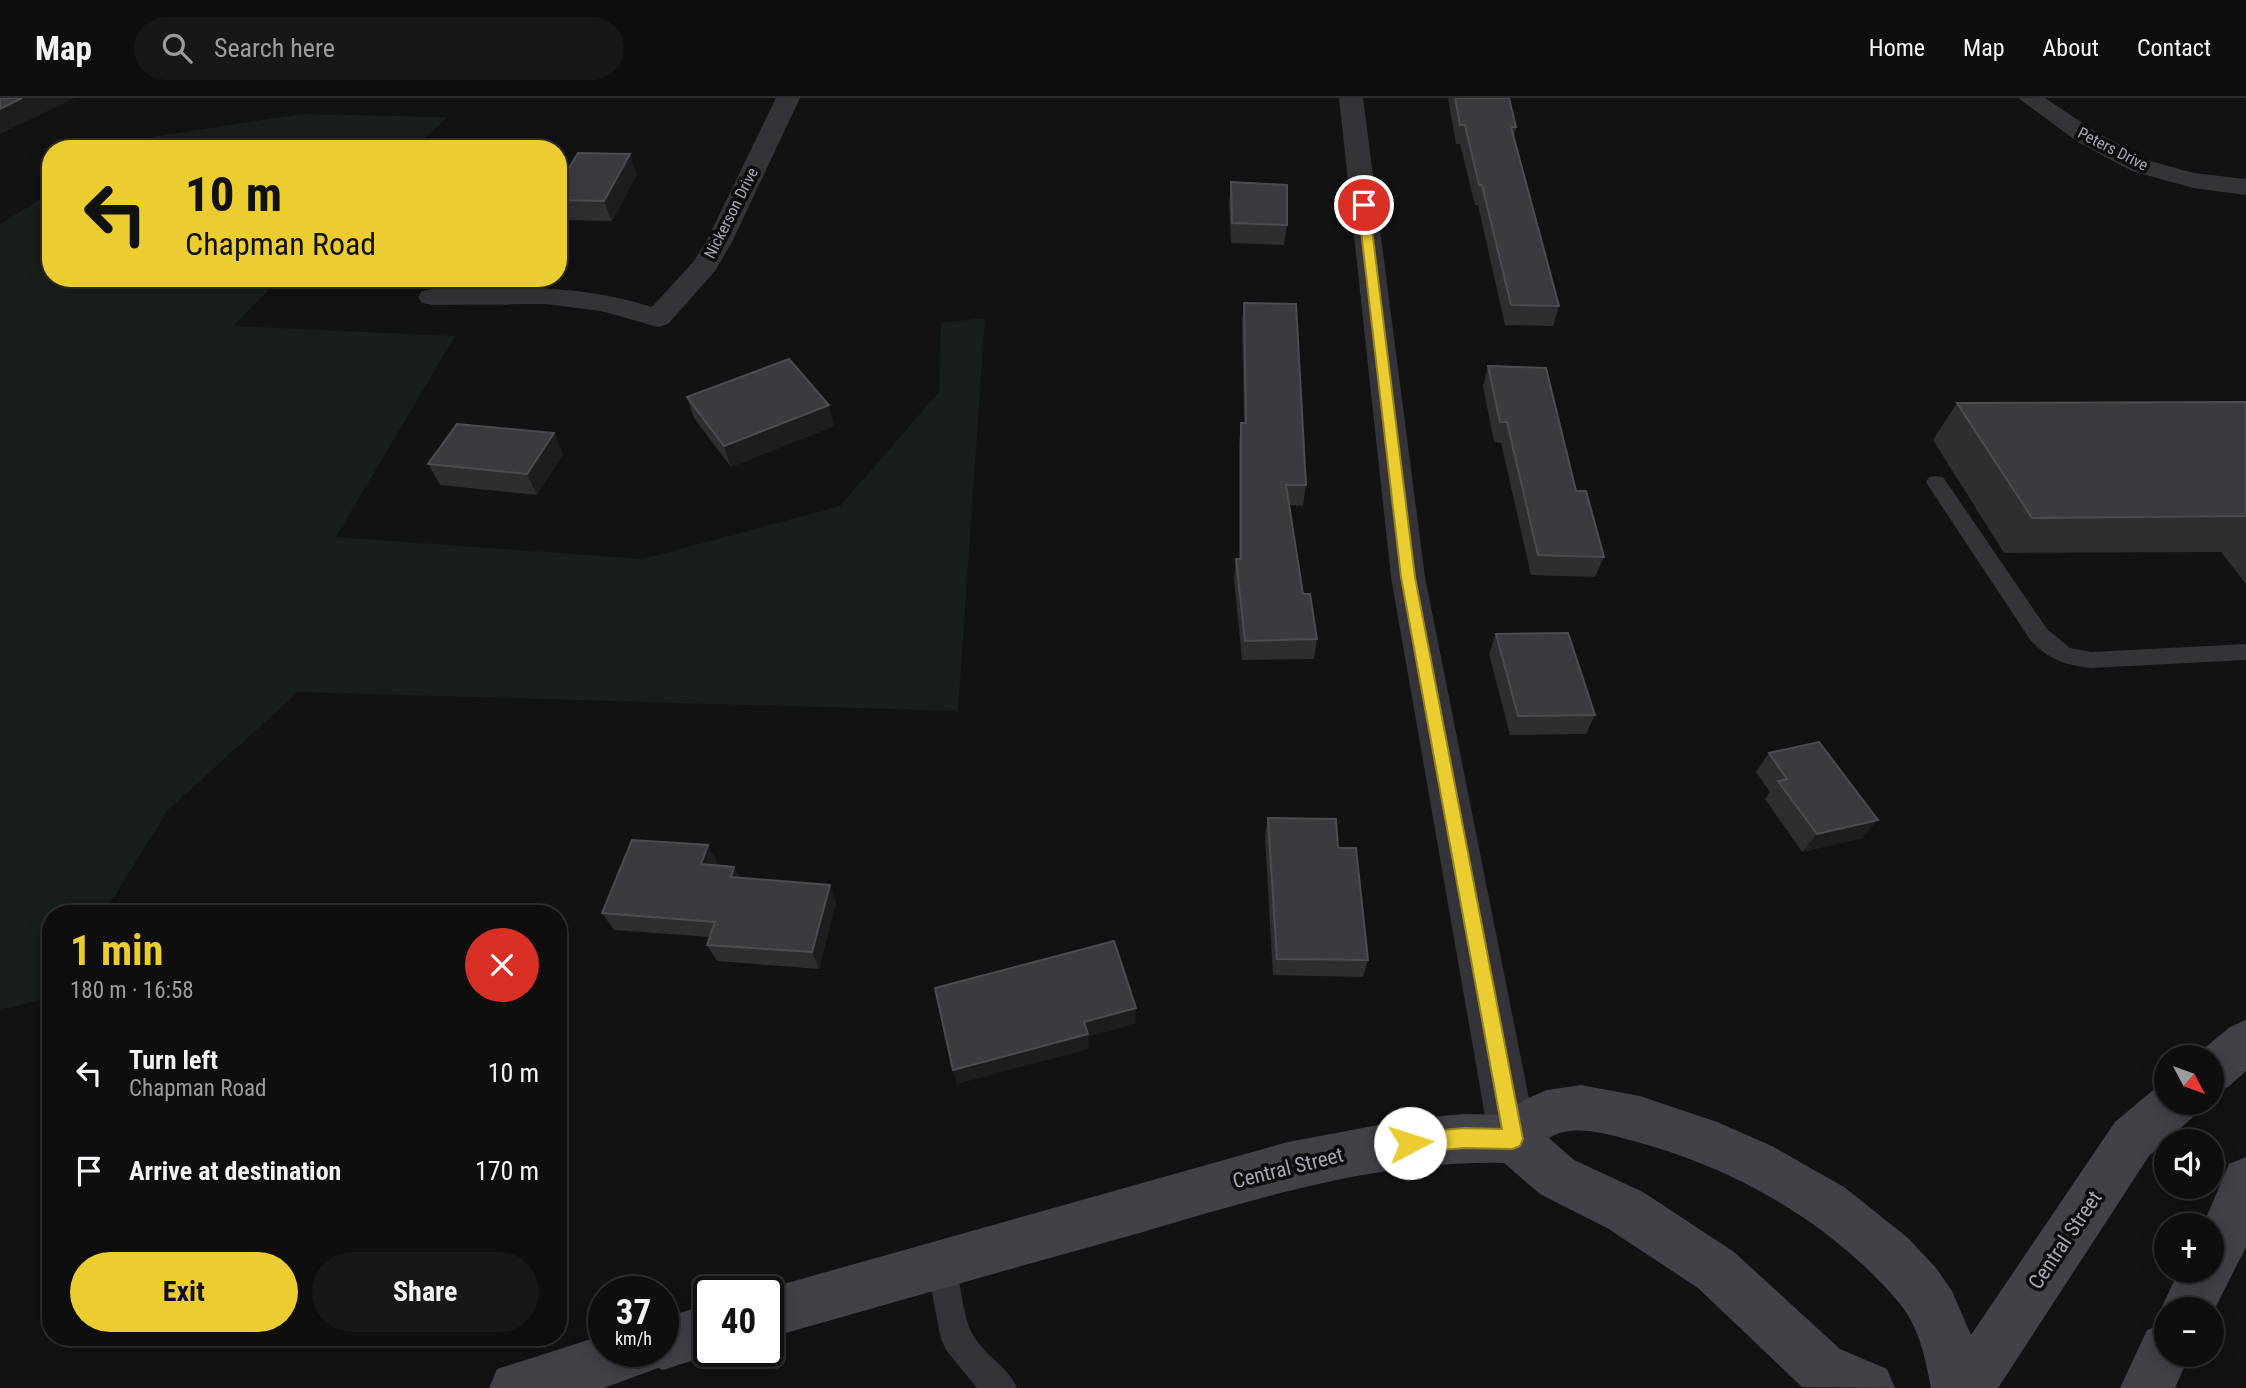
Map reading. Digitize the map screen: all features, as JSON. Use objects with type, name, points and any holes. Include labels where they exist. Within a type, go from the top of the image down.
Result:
[{"type":"street","name":"Nickerson Drive","points":[[432,297],[544,294],[587,298],[624,306],[658,318],[705,265],[719,242],[788,98]]},
{"type":"street","points":[[1351,98],[1408,577],[1513,1139],[1557,1177],[1625,1210],[1716,1270],[1821,1368],[1868,1388]]},
{"type":"street","name":"Peters Drive","points":[[2030,98],[2087,137],[2141,166],[2193,180],[2246,187]]},
{"type":"street","points":[[2224,1061],[2246,1042]]},
{"type":"street","points":[[1513,1139],[1531,1120],[1562,1109],[1597,1109],[1675,1129],[1723,1147],[1775,1173],[1867,1235],[1919,1286],[1940,1318],[1958,1388]]},
{"type":"street","name":"Central Street","points":[[1967,1388],[2132,1139],[2160,1115]]},
{"type":"street","name":"Central Street","points":[[784,1307],[1301,1163],[1410,1143],[1464,1138],[1513,1139]]},
{"type":"street","points":[[2224,1238],[2236,1214],[2246,1181]]},
{"type":"street","points":[[516,1388],[588,1366]]},
{"type":"street","points":[[2147,1388],[2157,1367]]},
{"type":"lane","points":[[1936,482],[2039,635],[2052,650],[2072,659],[2091,660],[2246,652]]},
{"type":"lane","points":[[940,1263],[957,1339],[982,1372],[1002,1388]]},
{"type":"shaded area","points":[[302,114],[447,117],[423,140],[139,139]]},
{"type":"shaded area","points":[[42,198],[42,287],[272,287],[233,326],[455,336],[336,537],[643,559],[840,506],[939,392],[941,323],[985,318],[958,711],[298,692],[168,810],[109,905],[42,905],[42,999],[0,1010],[0,224]]},
{"type":"building","points":[[0,98],[22,98],[0,109]]},
{"type":"building","points":[[1455,98],[1509,98],[1516,127],[1511,127],[1559,306],[1511,305],[1482,185],[1479,185],[1465,125],[1460,125]]},
{"type":"building","points":[[578,153],[630,154],[604,201],[567,200],[567,171]]},
{"type":"building","points":[[1231,182],[1287,185],[1287,225],[1232,223]]},
{"type":"building","points":[[1244,303],[1296,304],[1306,485],[1286,485],[1303,594],[1310,594],[1317,639],[1245,641],[1236,559],[1241,559],[1241,423],[1246,423]]},
{"type":"building","points":[[789,359],[829,405],[724,446],[687,397]]},
{"type":"building","points":[[1488,366],[1546,368],[1576,491],[1586,491],[1604,557],[1538,555],[1507,422],[1500,422]]},
{"type":"building","points":[[2246,402],[2246,516],[2032,518],[1957,403]]},
{"type":"building","points":[[457,424],[554,433],[527,474],[428,464]]},
{"type":"building","points":[[1568,633],[1595,715],[1518,716],[1496,634]]},
{"type":"building","points":[[1819,742],[1878,820],[1817,834],[1778,781],[1787,779],[1769,753]]},
{"type":"building","points":[[1268,818],[1336,819],[1338,848],[1356,848],[1368,960],[1277,959]]},
{"type":"building","points":[[632,840],[708,845],[701,864],[734,867],[731,877],[830,885],[812,952],[707,945],[715,922],[602,913]]},
{"type":"building","points":[[1114,941],[1136,1008],[1084,1022],[1088,1034],[953,1070],[935,988]]},
{"type":"route","points":[[1364,205],[1408,577],[1513,1139],[1464,1138],[1410,1143]]}]
